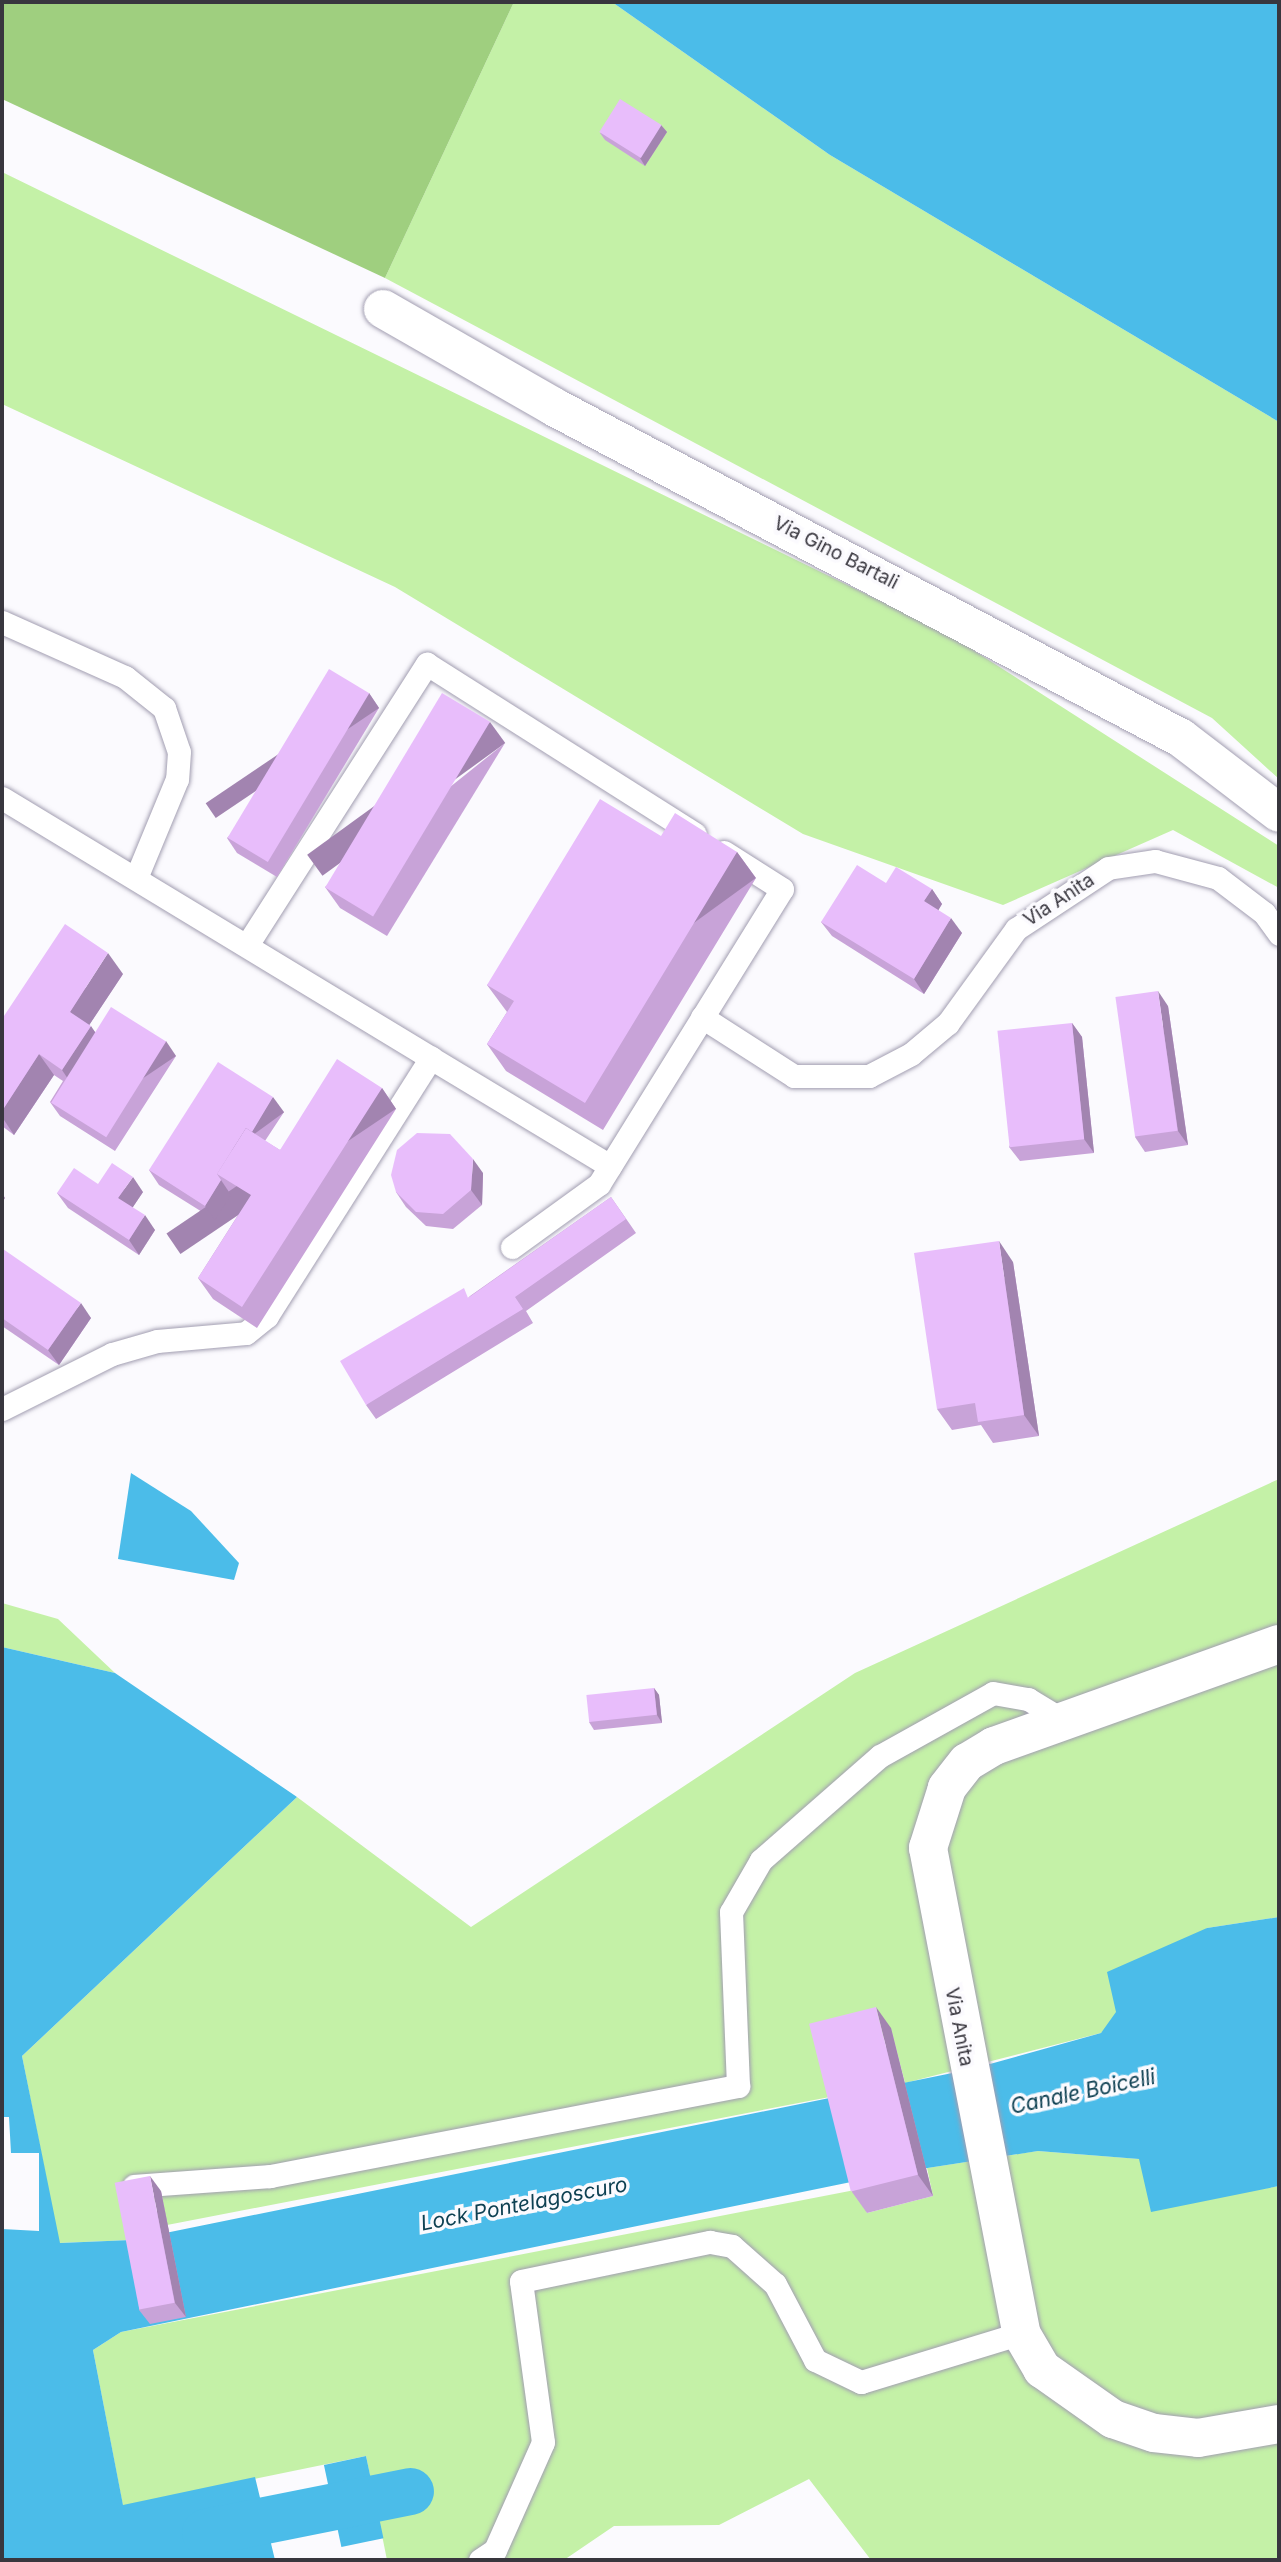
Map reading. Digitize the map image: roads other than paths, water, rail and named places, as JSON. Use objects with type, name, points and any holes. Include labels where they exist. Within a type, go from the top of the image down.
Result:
[{"type":"street","name":"Via Gino Bartali","points":[[383,309],[554,407],[1181,738],[1279,813]]},
{"type":"street","name":"Via Anita","points":[[1279,1644],[1065,1721],[967,1762],[933,1825],[929,1871],[1021,2333],[1042,2369],[1067,2392],[1134,2426],[1198,2438],[1279,2424]]},
{"type":"lane","points":[[2,622],[125,677],[164,708],[179,752],[177,779],[136,878]]},
{"type":"lane","points":[[247,945],[427,664],[782,889],[599,1184],[512,1247]]},
{"type":"lane","points":[[2,798],[610,1166]]},
{"type":"lane","name":"Via Anita","points":[[702,1017],[794,1076],[869,1076],[911,1054],[948,1023],[1016,929],[1108,868],[1155,861],[1218,878],[1264,913],[1279,934]]},
{"type":"lane","points":[[2,1409],[112,1354],[157,1341],[246,1333],[267,1316],[431,1058]]},
{"type":"lane","points":[[134,2186],[271,2176],[738,2086],[731,1912],[761,1860],[880,1756],[993,1693],[1028,1699],[1065,1721]]},
{"type":"lane","points":[[480,2560],[495,2550],[543,2442],[521,2281],[710,2242],[732,2246],[775,2284],[815,2360],[862,2382],[1021,2333]]},
{"type":"water","points":[[612,2],[1279,2],[1279,422],[830,155]]},
{"type":"water","points":[[131,1473],[191,1511],[239,1563],[234,1580],[118,1559]]},
{"type":"water","points":[[2,1647],[115,1673],[297,1797],[22,2056],[60,2243],[131,2240],[972,2069],[1101,2033],[1116,2012],[1107,1972],[1207,1928],[1279,1917],[1279,2186],[1151,2212],[1139,2159],[1038,2151],[895,2173],[121,2332],[93,2350],[123,2505],[255,2477],[275,2560],[2,2560]]},
{"type":"water","points":[[366,2456],[383,2538],[341,2547],[324,2465]]},
{"type":"waterway","points":[[205,2532],[410,2491]]},
{"type":"water label","name":"Canale Boicelli","points":[[1083,2092]]},
{"type":"water label","name":"Lock Pontelagoscuro","points":[[524,2204]]}]
